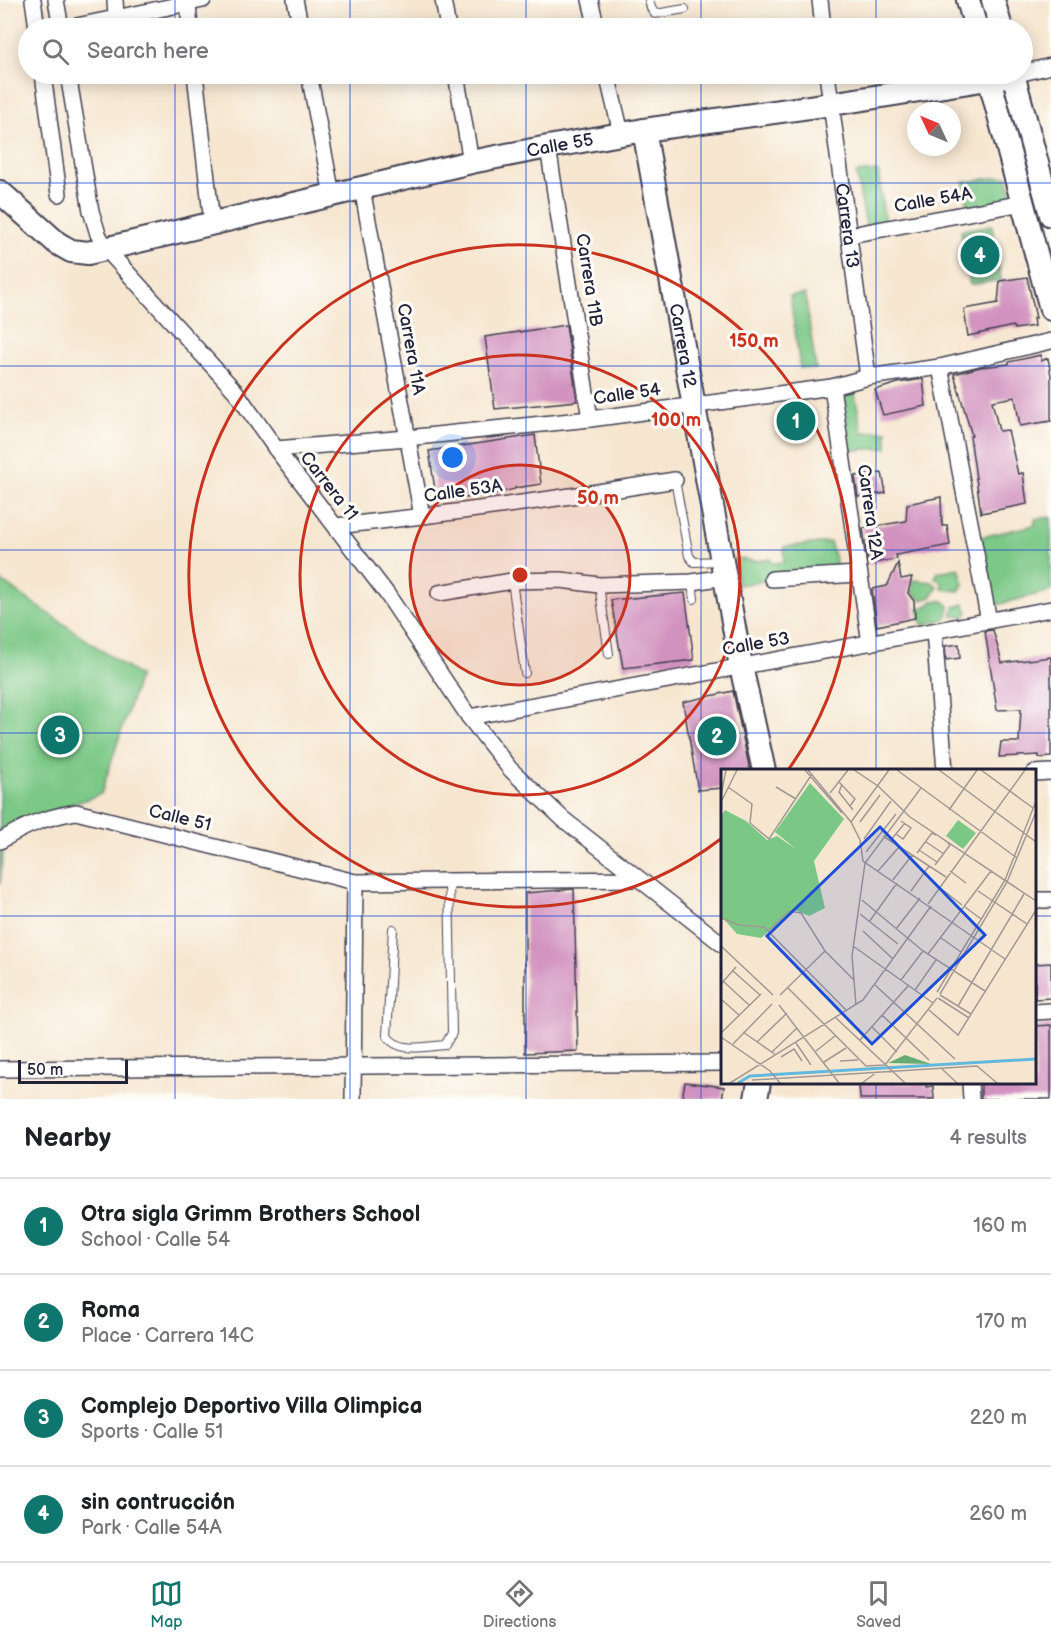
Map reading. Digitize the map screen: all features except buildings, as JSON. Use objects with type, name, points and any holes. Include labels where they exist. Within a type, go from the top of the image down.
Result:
[{"type":"street","points":[[33,0],[36,18]]},
{"type":"street","points":[[56,0],[59,18]]},
{"type":"street","points":[[115,0],[116,17]]},
{"type":"street","points":[[112,18],[203,0]]},
{"type":"street","points":[[296,0],[299,18]]},
{"type":"street","points":[[443,0],[446,18]]},
{"type":"street","points":[[590,0],[594,18]]},
{"type":"street","points":[[820,0],[822,18]]},
{"type":"street","points":[[968,0],[973,18]]},
{"type":"street","points":[[993,0],[998,18]]},
{"type":"street","points":[[188,4],[189,18]]},
{"type":"street","name":"Calle 55","points":[[1033,70],[1051,66]]},
{"type":"street","points":[[44,84],[59,194]]},
{"type":"street","name":"Carrera 11","points":[[70,84],[91,211],[98,234],[106,249],[236,392],[387,594],[468,717],[510,769],[563,819],[721,942]]},
{"type":"street","points":[[196,84],[212,223]]},
{"type":"street","points":[[311,84],[332,195]]},
{"type":"street","points":[[458,84],[471,162]]},
{"type":"street","points":[[609,84],[621,133]]},
{"type":"street","name":"Carrera 13","points":[[828,84],[868,377]]},
{"type":"street","name":"Calle 55","points":[[0,192],[57,243],[71,251],[88,253],[471,162],[621,133],[831,104],[943,84]]},
{"type":"street","points":[[990,84],[1051,309]]},
{"type":"street","points":[[1019,84],[1051,215]]},
{"type":"street","name":"Carrera 12","points":[[644,130],[741,666],[764,769]]},
{"type":"street","name":"Carrera 11B","points":[[548,147],[591,419]]},
{"type":"street","name":"Carrera 11A","points":[[362,188],[422,516]]},
{"type":"street","name":"Calle 54A","points":[[850,235],[1023,203]]},
{"type":"street","name":"Calle 54","points":[[276,448],[407,438],[591,419],[832,387],[868,377],[940,367],[1051,341]]},
{"type":"street","points":[[940,367],[989,621]]},
{"type":"street","name":"Carrera 12A","points":[[832,387],[870,643]]},
{"type":"street","name":"Calle 53A","points":[[336,526],[595,493],[675,480]]},
{"type":"street","points":[[439,593],[512,581],[561,580],[599,585],[692,582],[723,569]]},
{"type":"street","points":[[772,579],[859,574]]},
{"type":"street","name":"Calle 53","points":[[468,717],[1051,609]]},
{"type":"street","points":[[934,631],[945,769]]},
{"type":"street","points":[[1036,773],[1051,772]]},
{"type":"street","name":"Calle 51","points":[[0,841],[36,821],[76,812],[355,882],[639,879]]},
{"type":"street","points":[[353,1099],[355,882]]},
{"type":"street","points":[[1036,1012],[1051,1011]]},
{"type":"street","points":[[0,1069],[721,1063]]},
{"type":"street","points":[[756,1099],[759,1084]]},
{"type":"street","points":[[970,1084],[971,1099]]},
{"type":"lane","points":[[649,0],[656,14],[685,9]]},
{"type":"lane","points":[[675,480],[689,556],[694,562],[723,569]]},
{"type":"lane","points":[[512,581],[525,673]]},
{"type":"lane","points":[[692,582],[694,599]]},
{"type":"lane","points":[[599,585],[609,654]]},
{"type":"lane","points":[[393,928],[387,1036],[392,1044],[402,1047],[445,1045],[452,1033],[449,881]]},
{"type":"green space","points":[[878,171],[885,224],[866,226],[856,173]]},
{"type":"green space","points":[[1007,176],[1014,201],[968,209],[964,182]]},
{"type":"green space","points":[[992,225],[1001,280],[970,285],[961,230]]},
{"type":"green space","points":[[805,294],[816,369],[800,368],[790,296]]},
{"type":"green space","points":[[853,383],[862,432],[887,431],[887,448],[838,451],[826,384]]},
{"type":"green space","points":[[1051,517],[1051,591],[988,607],[972,539],[1035,525],[1035,519]]},
{"type":"green space","points":[[830,542],[838,569],[738,585],[733,558],[755,561],[770,559],[773,563],[784,562],[784,547]]},
{"type":"green space","points":[[959,568],[964,583],[959,591],[942,589],[942,582],[935,578],[938,572]]},
{"type":"green space","points":[[0,580],[139,676],[101,794],[5,829],[0,885]]},
{"type":"green space","points":[[914,580],[932,582],[938,587],[931,597],[921,600],[912,591]]},
{"type":"green space","points":[[933,601],[943,601],[949,606],[946,619],[922,625],[918,609]]},
{"type":"green space","points":[[964,604],[968,612],[965,617],[951,616],[954,607]]},
{"type":"place","name":"sin contrucción","points":[[980,255]]},
{"type":"place","name":"Otra sigla Grimm Brothers School","points":[[796,421]]},
{"type":"place","name":"Complejo Deportivo Villa Olimpica","points":[[60,735]]},
{"type":"place","name":"Roma","points":[[717,736]]}]
